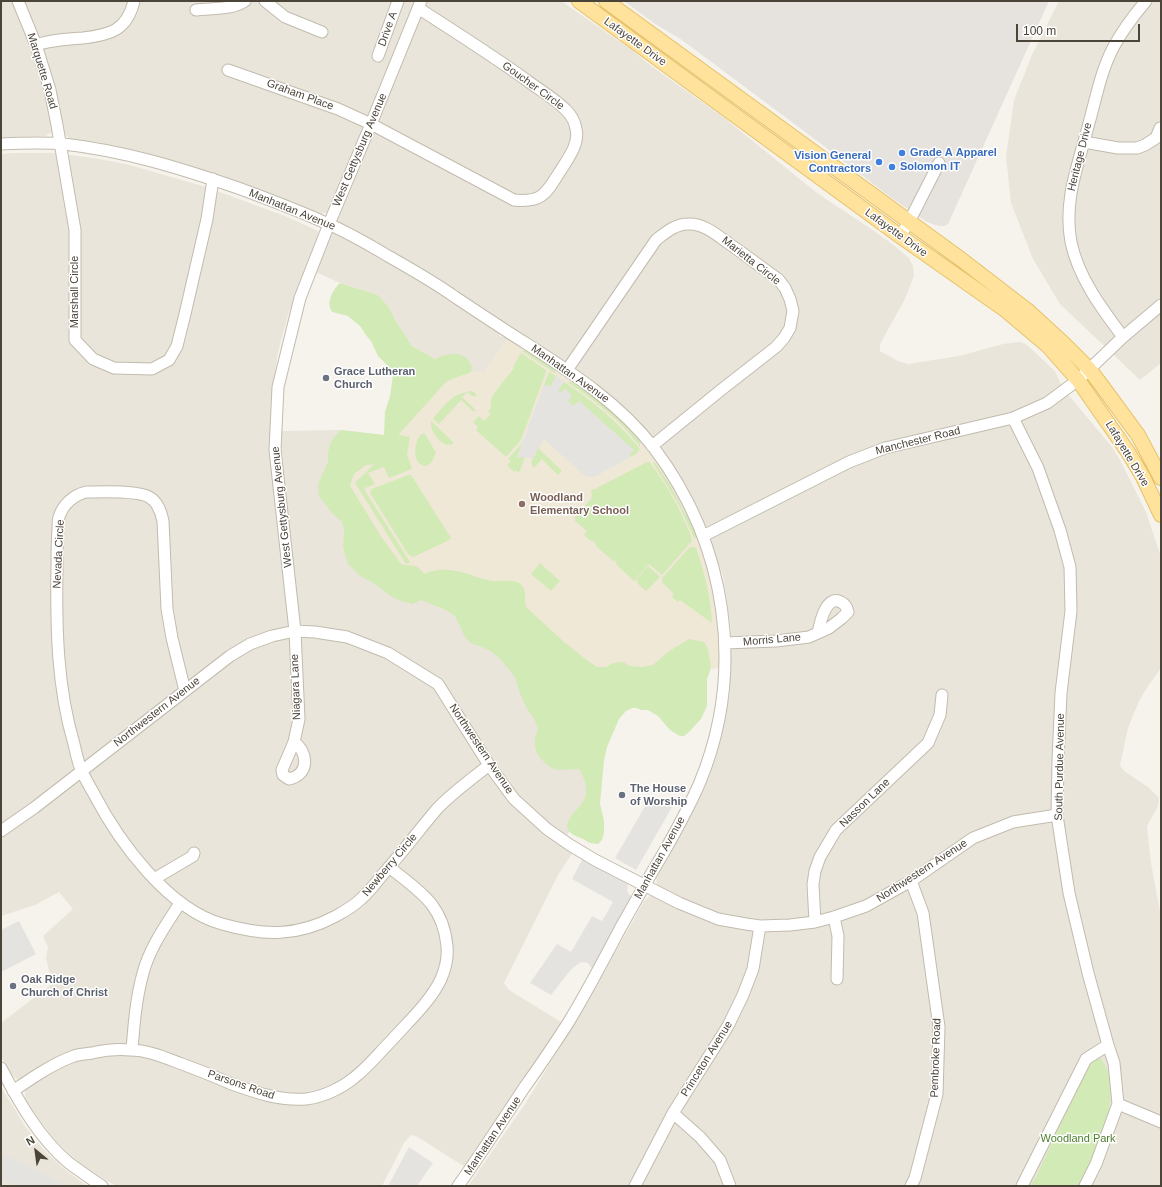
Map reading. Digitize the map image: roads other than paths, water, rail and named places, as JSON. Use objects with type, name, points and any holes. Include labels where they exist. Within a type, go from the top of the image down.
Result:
[{"type":"main road","name":"Lafayette Drive","points":[[579,1],[900,236],[1004,309],[1048,346],[1078,380],[1128,452],[1143,477],[1161,515]]},
{"type":"main road","name":"Lafayette Drive","points":[[606,1],[962,260],[1027,310],[1064,344],[1099,382],[1138,435],[1161,478]]},
{"type":"main road","points":[[617,1],[627,9],[639,25]]},
{"type":"street","name":"Marquette Road","points":[[18,1],[36,45],[50,90],[60,144]]},
{"type":"street","points":[[36,45],[101,36],[109,33],[124,23],[134,1]]},
{"type":"street","points":[[196,10],[229,7],[245,1]]},
{"type":"street","points":[[265,1],[285,17],[322,32]]},
{"type":"street","name":"Drive A","points":[[378,56],[398,1]]},
{"type":"street","name":"Heritage Drive","points":[[1123,337],[1089,286],[1076,260],[1071,243],[1069,227],[1069,203],[1073,178],[1105,67],[1113,48],[1133,17],[1146,1]]},
{"type":"street","name":"Goucher Circle","points":[[371,124],[514,200],[523,201],[542,197],[549,189],[571,153],[577,140],[577,130],[574,120],[567,110],[420,3]]},
{"type":"street","name":"West Gettysburg Avenue","points":[[295,631],[275,450],[278,387],[300,298],[420,3]]},
{"type":"street","name":"Graham Place","points":[[228,70],[338,109],[371,124]]},
{"type":"street","points":[[1084,142],[1118,148],[1137,148],[1145,146],[1156,138],[1160,128]]},
{"type":"street","name":"Manhattan Avenue","points":[[1,144],[60,144],[123,153],[168,164],[272,201],[329,224],[359,240],[441,287],[598,392],[625,416],[652,446],[670,471],[693,514],[716,578],[725,643],[725,672],[717,729],[709,757],[699,785],[686,810],[568,1023],[458,1186]]},
{"type":"street","name":"Marshall Circle","points":[[60,144],[75,230],[75,340],[93,359],[114,368],[152,369],[169,360],[177,346],[207,219],[213,180]]},
{"type":"street","points":[[900,236],[909,222],[939,163]]},
{"type":"street","name":"Marietta Circle","points":[[567,370],[656,240],[673,228],[687,224],[698,225],[717,234],[778,280],[785,288],[790,298],[793,311],[790,328],[784,338],[776,347],[652,446]]},
{"type":"street","name":"Manchester Road","points":[[702,536],[849,462],[885,448],[1014,418],[1047,403],[1078,380],[1123,337],[1161,306]]},
{"type":"street","name":"South Purdue Avenue","points":[[1014,418],[1038,468],[1060,530],[1070,567],[1071,611],[1061,693],[1057,816],[1069,893],[1088,973],[1114,1063],[1118,1104],[1096,1164],[1085,1186]]},
{"type":"street","name":"Nevada Circle","points":[[82,771],[67,723],[62,696],[56,615],[59,517],[66,504],[79,494],[86,492],[140,493],[156,502],[161,511],[163,521],[168,609],[172,638],[185,691]]},
{"type":"street","name":"Northwestern Avenue","points":[[1,831],[34,808],[230,656],[250,644],[272,636],[295,631],[315,632],[347,637],[388,653],[438,684],[489,765],[514,799],[547,829],[576,849],[679,903],[718,919],[760,926],[815,922],[834,917],[866,906],[911,881],[973,838],[1013,822],[1057,816]]},
{"type":"street","name":"Niagara Lane","points":[[294,742],[299,719],[295,631]]},
{"type":"street","name":"Morris Lane","points":[[725,643],[776,641],[809,637],[818,633]]},
{"type":"street","name":"Nasson Lane","points":[[815,922],[813,884],[815,871],[820,857],[836,830],[928,743],[940,715],[942,695]]},
{"type":"street","name":"Newberry Circle","points":[[82,771],[102,809],[121,838],[154,879],[180,903],[201,916],[220,924],[261,933],[289,932],[318,925],[345,911],[360,900],[439,807],[489,765]]},
{"type":"street","points":[[154,879],[193,856],[194,852]]},
{"type":"street","name":"Parsons Road","points":[[13,1091],[44,1071],[75,1056],[102,1051],[132,1050],[150,1053],[255,1092],[282,1099],[313,1098],[342,1086],[355,1077],[378,1054],[429,998],[440,981],[445,968],[447,946],[443,923],[438,912],[424,894],[389,867]]},
{"type":"street","name":"Pembroke Road","points":[[911,881],[923,913],[939,1027],[937,1094],[915,1178],[911,1186]]},
{"type":"street","points":[[132,1050],[137,999],[143,972],[150,953],[180,903]]},
{"type":"street","points":[[834,917],[838,936],[837,979]]},
{"type":"street","name":"Princeton Avenue","points":[[635,1186],[673,1113],[728,1026],[744,995],[754,969],[760,926]]},
{"type":"street","points":[[1022,1186],[1086,1060],[1108,1045]]},
{"type":"street","points":[[1,1068],[13,1091],[38,1130],[52,1147],[69,1163],[102,1186]]},
{"type":"street","points":[[1118,1104],[1161,1122]]},
{"type":"street","points":[[673,1113],[700,1137],[720,1160],[730,1186]]},
{"type":"place","name":"Grade A Apparel","points":[[902,153]]},
{"type":"place","name":"Vision General Contractors","points":[[879,162]]},
{"type":"place","name":"Solomon IT","points":[[892,167]]},
{"type":"place","name":"Grace Lutheran Church","points":[[326,378]]},
{"type":"place","name":"Woodland Elementary School","points":[[522,504]]},
{"type":"place","name":"The House of Worship","points":[[622,795]]},
{"type":"place","name":"Oak Ridge Church of Christ","points":[[13,986]]},
{"type":"park label","name":"Woodland Park","points":[[1078,1139]]}]
